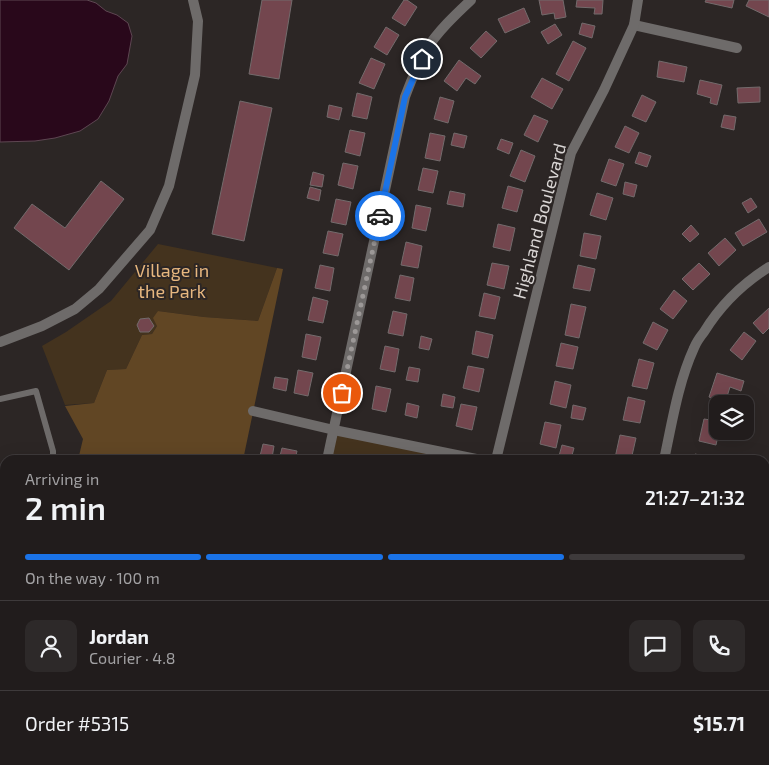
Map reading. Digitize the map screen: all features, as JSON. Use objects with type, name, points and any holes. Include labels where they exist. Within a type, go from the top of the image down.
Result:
[{"type":"street","points":[[0,342],[42,326],[75,308],[99,289],[150,230],[169,186],[195,75],[198,21],[193,0]]},
{"type":"street","points":[[328,455],[405,97],[430,46],[471,0]]},
{"type":"street","name":"Highland Boulevard","points":[[497,455],[571,154],[604,90],[634,25],[638,0]]},
{"type":"street","points":[[634,25],[737,48]]},
{"type":"street","points":[[665,455],[678,394],[694,347],[723,306],[739,289],[769,267]]},
{"type":"street","points":[[253,411],[456,455]]},
{"type":"lane","points":[[0,399],[36,391],[53,455]]},
{"type":"green space","name":"Village in the Park","points":[[158,244],[277,268],[258,321],[158,311],[157,326],[152,334],[142,335],[126,369],[107,370],[94,403],[65,405],[42,346],[111,301]]},
{"type":"green space","points":[[334,430],[456,455],[328,455]]},
{"type":"shaded area","points":[[0,0],[87,0],[96,3],[128,23],[132,36],[127,64],[118,76],[109,101],[98,119],[80,131],[55,138],[35,141],[0,142]]},
{"type":"shaded area","points":[[277,268],[283,269],[244,455],[79,455],[83,439],[65,406],[94,403],[107,370],[126,369],[142,335],[152,334],[157,326],[153,318],[158,311],[258,321]]},
{"type":"building","points":[[262,0],[292,0],[279,79],[249,74]]},
{"type":"building","points":[[404,0],[417,7],[405,26],[392,18]]},
{"type":"building","points":[[539,0],[563,0],[566,17],[555,19],[554,13],[542,15]]},
{"type":"building","points":[[577,0],[603,0],[602,14],[594,14],[595,8],[576,7]]},
{"type":"building","points":[[706,0],[734,0],[732,8],[705,2]]},
{"type":"building","points":[[749,0],[769,0],[769,17],[746,6]]},
{"type":"building","points":[[524,8],[530,22],[505,33],[498,19]]},
{"type":"building","points":[[582,23],[595,26],[592,38],[579,34]]},
{"type":"building","points":[[555,24],[562,35],[548,44],[541,32]]},
{"type":"building","points":[[386,27],[399,35],[387,55],[374,47]]},
{"type":"building","points":[[486,31],[497,41],[481,58],[470,48]]},
{"type":"building","points":[[573,41],[586,48],[569,81],[556,74]]},
{"type":"building","points":[[371,58],[385,64],[374,89],[359,83]]},
{"type":"building","points":[[459,60],[481,76],[475,84],[466,78],[457,91],[444,81]]},
{"type":"building","points":[[659,61],[687,67],[684,82],[657,77]]},
{"type":"building","points":[[542,78],[563,89],[552,109],[531,97]]},
{"type":"building","points":[[700,80],[722,85],[717,105],[710,103],[711,98],[697,94]]},
{"type":"building","points":[[760,87],[760,102],[738,103],[737,88]]},
{"type":"building","points":[[357,93],[372,97],[367,119],[352,116]]},
{"type":"building","points":[[642,95],[656,102],[646,122],[632,116]]},
{"type":"building","points":[[440,97],[454,101],[448,123],[434,119]]},
{"type":"building","points":[[240,101],[272,108],[244,241],[212,234]]},
{"type":"building","points":[[329,105],[342,108],[339,120],[327,117]]},
{"type":"building","points":[[534,115],[548,121],[538,142],[524,135]]},
{"type":"building","points":[[724,115],[736,117],[734,130],[721,127]]},
{"type":"building","points":[[625,126],[639,133],[629,153],[615,147]]},
{"type":"building","points":[[350,130],[365,133],[360,156],[345,152]]},
{"type":"building","points":[[430,133],[445,136],[440,161],[425,158]]},
{"type":"building","points":[[454,133],[467,136],[464,148],[451,145]]},
{"type":"building","points":[[501,139],[513,143],[509,154],[497,149]]},
{"type":"building","points":[[521,150],[535,156],[525,182],[510,176]]},
{"type":"building","points":[[639,152],[651,156],[647,167],[635,163]]},
{"type":"building","points":[[609,159],[624,164],[616,186],[601,181]]},
{"type":"building","points":[[343,163],[358,166],[353,189],[338,185]]},
{"type":"building","points":[[423,168],[438,171],[433,193],[418,190]]},
{"type":"building","points":[[313,172],[324,175],[322,187],[310,185]]},
{"type":"building","points":[[101,181],[124,199],[69,270],[14,228],[32,204],[65,228]]},
{"type":"building","points":[[625,182],[637,185],[634,197],[623,194]]},
{"type":"building","points":[[508,186],[523,190],[517,212],[502,208]]},
{"type":"building","points":[[310,187],[321,190],[319,201],[307,198]]},
{"type":"building","points":[[450,191],[465,194],[463,207],[447,204]]},
{"type":"building","points":[[597,193],[613,198],[606,220],[590,215]]},
{"type":"building","points":[[751,198],[757,207],[748,213],[742,203]]},
{"type":"building","points":[[336,199],[351,202],[346,225],[331,222]]},
{"type":"building","points":[[416,205],[431,208],[426,231],[412,228]]},
{"type":"building","points":[[759,219],[767,232],[743,246],[735,233]]},
{"type":"building","points":[[498,224],[515,228],[510,251],[493,247]]},
{"type":"building","points":[[691,225],[699,234],[690,242],[682,234]]},
{"type":"building","points":[[328,231],[343,234],[338,256],[323,253]]},
{"type":"building","points":[[584,233],[601,236],[596,259],[580,256]]},
{"type":"building","points":[[725,238],[736,250],[719,266],[708,253]]},
{"type":"building","points":[[406,242],[422,246],[418,268],[401,265]]},
{"type":"building","points":[[492,263],[509,266],[504,289],[487,285]]},
{"type":"building","points":[[699,263],[710,274],[693,290],[682,279]]},
{"type":"building","points":[[320,265],[334,268],[330,291],[315,288]]},
{"type":"building","points":[[578,265],[595,269],[590,291],[573,288]]},
{"type":"building","points":[[400,275],[414,278],[410,301],[395,298]]},
{"type":"building","points":[[674,290],[687,301],[673,319],[660,309]]},
{"type":"building","points":[[484,293],[500,297],[495,319],[479,316]]},
{"type":"building","points":[[313,297],[328,301],[323,323],[308,320]]},
{"type":"building","points":[[571,304],[586,307],[579,338],[565,335]]},
{"type":"building","points":[[769,308],[769,328],[763,334],[753,323]]},
{"type":"building","points":[[393,311],[407,314],[403,336],[388,333]]},
{"type":"building","points":[[149,318],[154,326],[149,332],[140,332],[137,325],[140,319]]},
{"type":"building","points":[[653,322],[668,330],[657,350],[643,343]]},
{"type":"building","points":[[476,331],[493,335],[488,358],[472,354]]},
{"type":"building","points":[[744,332],[756,341],[742,360],[730,350]]},
{"type":"building","points":[[306,334],[321,337],[316,360],[302,357]]},
{"type":"building","points":[[421,336],[432,339],[429,350],[419,348]]},
{"type":"building","points":[[561,343],[578,347],[573,369],[556,366]]},
{"type":"building","points":[[385,346],[399,349],[395,372],[380,369]]},
{"type":"building","points":[[639,359],[654,363],[647,389],[632,386]]},
{"type":"building","points":[[468,366],[484,369],[479,392],[463,388]]},
{"type":"building","points":[[409,367],[420,369],[418,382],[406,380]]},
{"type":"building","points":[[298,370],[313,373],[308,396],[294,393]]},
{"type":"building","points":[[717,373],[744,381],[741,391],[730,387],[728,395],[710,395]]},
{"type":"building","points":[[275,377],[288,379],[286,391],[273,388]]},
{"type":"building","points":[[555,381],[571,385],[566,408],[550,404]]},
{"type":"building","points":[[376,386],[391,389],[386,412],[372,409]]},
{"type":"building","points":[[443,394],[455,397],[453,408],[441,406]]},
{"type":"building","points":[[628,397],[645,401],[640,423],[623,420]]},
{"type":"building","points":[[407,403],[419,406],[417,418],[405,415]]},
{"type":"building","points":[[461,404],[477,407],[472,430],[456,426]]},
{"type":"building","points":[[573,405],[586,408],[583,420],[571,418]]},
{"type":"building","points":[[704,419],[709,420],[709,440],[717,440],[716,445],[699,441]]},
{"type":"building","points":[[545,422],[561,425],[556,448],[540,444]]},
{"type":"building","points":[[620,435],[636,438],[632,455],[616,455]]},
{"type":"building","points":[[263,444],[274,446],[272,455],[260,455]]},
{"type":"building","points":[[562,445],[574,448],[572,455],[559,455]]},
{"type":"building","points":[[282,448],[297,451],[296,455],[280,455]]},
{"type":"way so far","points":[[342,393],[380,216]]},
{"type":"route","points":[[380,216],[405,97],[422,59]]}]
